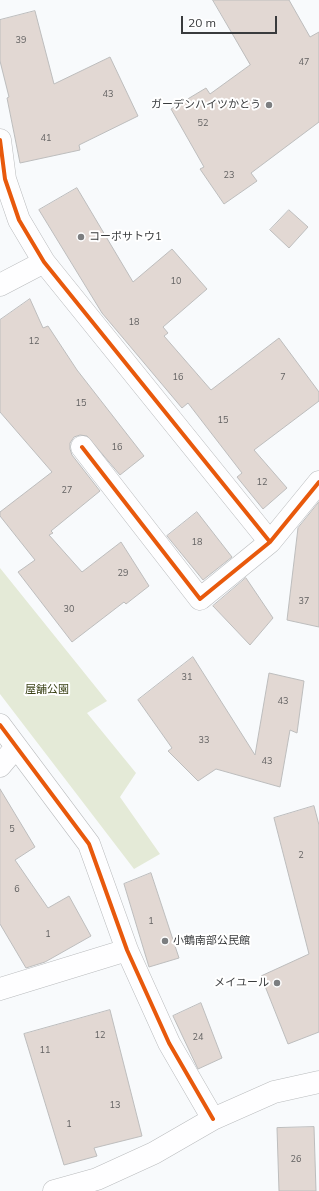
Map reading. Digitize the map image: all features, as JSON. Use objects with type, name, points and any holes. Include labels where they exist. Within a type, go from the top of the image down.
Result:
[{"type":"street","points":[[0,140],[5,179],[19,220],[44,262],[270,542]]},
{"type":"street","points":[[0,285],[44,262]]},
{"type":"street","points":[[82,447],[200,599],[270,542],[319,482]]},
{"type":"street","points":[[0,725],[89,844],[127,950],[169,1043],[213,1119]]},
{"type":"street","points":[[0,766],[16,747]]},
{"type":"street","points":[[0,989],[127,950]]},
{"type":"street","points":[[54,1191],[97,1179],[154,1153],[213,1119],[274,1092],[319,1082]]},
{"type":"green space","name":"屋舗公園","points":[[0,568],[107,701],[87,713],[136,773],[120,797],[160,854],[134,869],[0,694]]},
{"type":"building","points":[[213,0],[289,0],[310,37],[319,32],[319,122],[251,173],[257,181],[224,204],[200,169],[204,167],[171,109],[206,88],[210,94],[250,65]]},
{"type":"building","points":[[35,11],[54,84],[110,57],[138,116],[79,145],[80,150],[20,163],[7,98],[9,97],[0,61],[0,20]]},
{"type":"building","points":[[77,188],[133,282],[172,249],[207,289],[163,327],[168,333],[164,336],[211,390],[279,338],[319,392],[319,401],[254,450],[287,488],[263,509],[237,477],[242,473],[188,403],[182,408],[102,313],[39,210]]},
{"type":"building","points":[[289,210],[308,227],[289,248],[270,230]]},
{"type":"building","points":[[30,299],[43,328],[48,326],[77,370],[144,456],[120,475],[87,436],[80,435],[74,437],[70,443],[72,455],[100,491],[51,531],[53,533],[49,535],[82,572],[121,542],[149,586],[126,604],[124,602],[72,642],[18,572],[35,560],[0,516],[0,512],[52,472],[0,412],[0,320]]},
{"type":"building","points":[[319,502],[319,627],[287,620],[298,528]]},
{"type":"building","points":[[197,512],[232,557],[203,580],[167,536]]},
{"type":"building","points":[[246,578],[273,618],[250,645],[213,606]]},
{"type":"building","points":[[193,657],[255,755],[269,673],[304,681],[297,733],[290,730],[280,787],[216,769],[198,781],[168,751],[172,748],[138,700]]},
{"type":"building","points":[[0,789],[35,847],[15,860],[48,908],[69,896],[91,936],[45,962],[26,968],[0,924]]},
{"type":"building","points":[[314,806],[319,825],[319,1032],[288,1044],[261,976],[309,954],[274,818]]},
{"type":"building","name":"小鶴南部公民館","points":[[151,873],[179,958],[149,967],[124,884]]},
{"type":"building","points":[[201,1003],[222,1058],[198,1069],[173,1016]]},
{"type":"building","points":[[110,1010],[142,1136],[94,1148],[97,1156],[64,1165],[24,1034]]},
{"type":"building","points":[[314,1127],[316,1191],[279,1191],[277,1128]]},
{"type":"cycle path","points":[[0,140],[5,179],[19,220],[44,262],[270,542]]},
{"type":"cycle path","points":[[82,447],[200,599],[270,542],[319,482]]},
{"type":"cycle path","points":[[0,725],[89,844],[127,950],[169,1043],[213,1119]]},
{"type":"place","name":"ガーデンハイツかとう","points":[[269,105]]},
{"type":"place","name":"コーポサトウ1","points":[[81,237]]},
{"type":"place","name":"小鶴南部公民館","points":[[165,941]]},
{"type":"place","name":"メイユール","points":[[277,983]]}]
